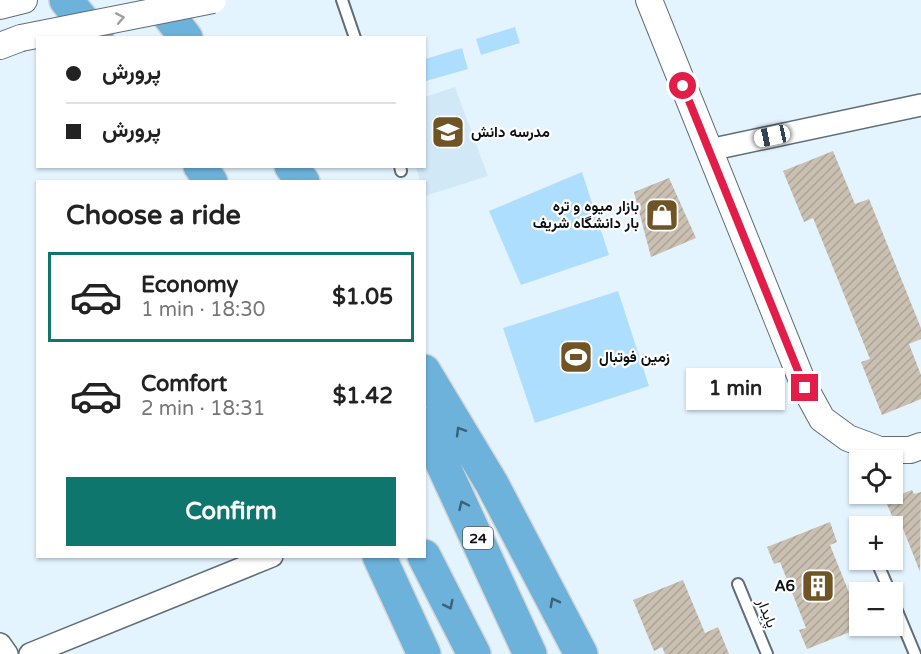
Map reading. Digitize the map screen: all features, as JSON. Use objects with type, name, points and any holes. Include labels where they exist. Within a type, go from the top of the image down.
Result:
[{"type":"highway","points":[[66,0],[95,36]]},
{"type":"highway","points":[[157,0],[184,36]]},
{"type":"highway","points":[[426,374],[492,484],[581,654]]},
{"type":"highway","name":"24","points":[[426,428],[530,654]]},
{"type":"highway","points":[[380,558],[423,652]]},
{"type":"highway","points":[[425,558],[474,654]]},
{"type":"street","points":[[40,36],[213,0]]},
{"type":"street","points":[[649,0],[805,388],[822,419],[848,438],[880,450],[910,450],[921,446]]},
{"type":"street","points":[[11,42],[36,37]]},
{"type":"street","points":[[709,150],[921,105]]},
{"type":"street","points":[[30,654],[267,558]]},
{"type":"street","points":[[0,644],[7,654]]},
{"type":"lane","points":[[342,0],[354,36]]},
{"type":"lane","name":"پایدار","points":[[738,584],[767,654]]},
{"type":"lane","points":[[903,625],[915,654]]},
{"type":"shaded area","points":[[515,27],[520,43],[481,55],[476,39]]},
{"type":"shaded area","points":[[462,48],[468,69],[426,81],[426,59]]},
{"type":"shaded area","name":"مدرسه دانش","points":[[455,87],[488,176],[426,196],[426,180],[420,180],[416,168],[426,168],[426,97]]},
{"type":"shaded area","points":[[582,172],[609,255],[521,285],[489,211]]},
{"type":"shaded area","name":"زمین فوتبال","points":[[618,291],[649,386],[535,423],[503,328]]},
{"type":"building","points":[[833,151],[855,204],[869,199],[921,328],[921,339],[909,344],[921,375],[921,399],[882,415],[861,362],[870,359],[813,218],[804,222],[783,171]]},
{"type":"building","name":"بازار میوه و تره بار دانشگاه شریف","points":[[669,178],[696,238],[651,257],[634,192]]},
{"type":"building","points":[[912,490],[914,494],[921,492],[920,572],[903,529],[903,516],[892,516],[887,504],[903,504],[903,493]]},
{"type":"building","name":"A6","points":[[830,522],[837,542],[830,545],[849,592],[849,632],[807,649],[799,630],[806,628],[780,562],[774,564],[767,547]]},
{"type":"building","points":[[683,580],[705,633],[718,627],[729,654],[665,654],[662,647],[654,651],[633,600]]},
{"type":"place","name":"مدرسه دانش","points":[[448,132]]},
{"type":"place","name":"بازار میوه و تره بار دانشگاه شریف","points":[[662,215]]},
{"type":"place","name":"زمین فوتبال","points":[[576,357]]},
{"type":"place","name":"A6","points":[[818,586]]},
{"type":"route","points":[[683,86],[805,388]]}]
